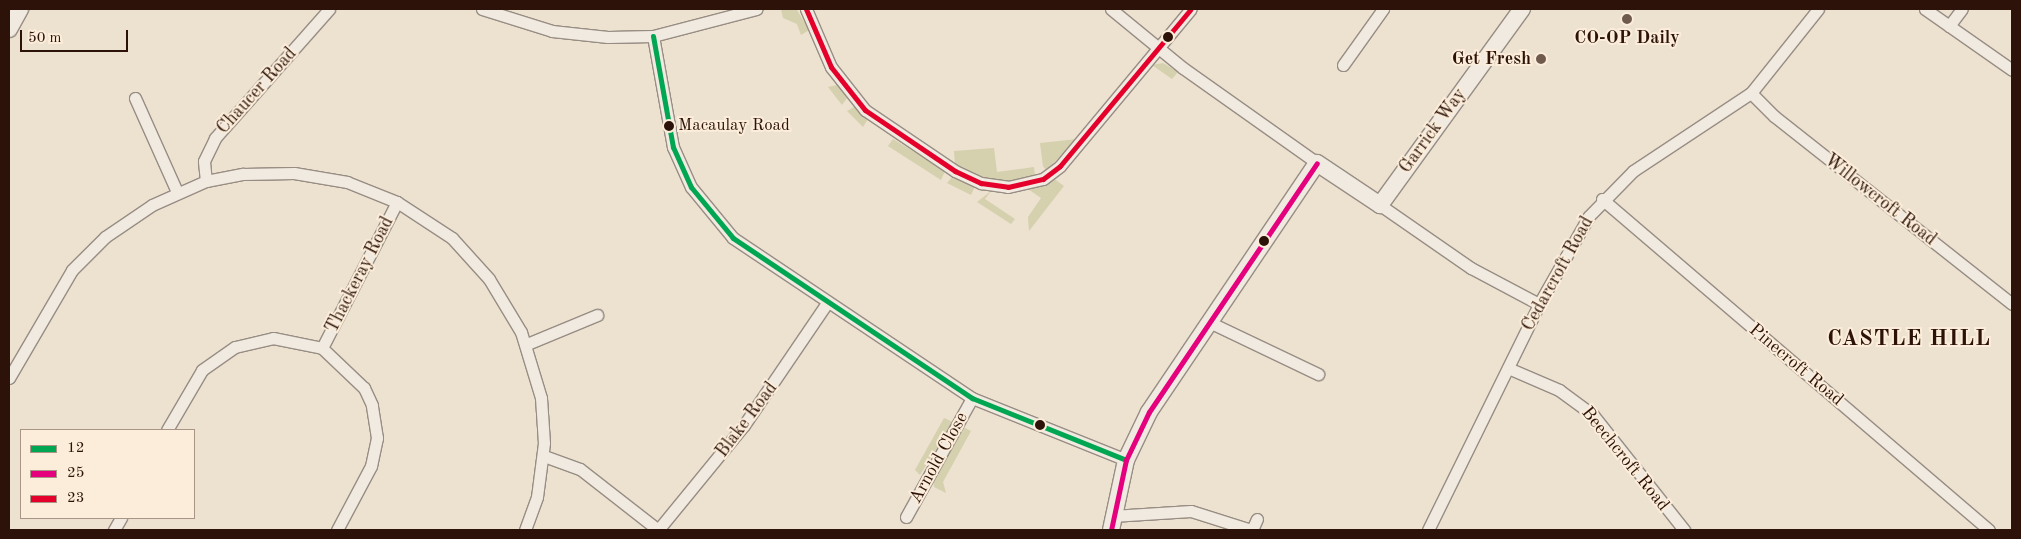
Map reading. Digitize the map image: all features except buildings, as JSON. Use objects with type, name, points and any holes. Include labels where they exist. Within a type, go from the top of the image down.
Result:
[{"type":"street","points":[[9,29],[20,9]]},
{"type":"street","name":"Chaucer Road","points":[[206,182],[204,161],[215,138],[329,9]]},
{"type":"street","points":[[482,9],[552,31],[653,36],[757,9]]},
{"type":"street","points":[[806,9],[832,68],[865,110],[955,171],[999,187],[1029,184],[1060,166],[1190,9]]},
{"type":"street","points":[[1111,9],[1157,49],[1317,163],[1471,268],[1539,304]]},
{"type":"street","points":[[1343,65],[1382,9]]},
{"type":"street","name":"Garrick Way","points":[[1380,205],[1522,9]]},
{"type":"street","name":"Cedarcroft Road","points":[[1428,530],[1539,304],[1575,237],[1602,199],[1664,148],[1751,93],[1818,9]]},
{"type":"street","points":[[1925,9],[2012,70]]},
{"type":"street","points":[[1949,26],[1962,9]]},
{"type":"street","points":[[653,36],[673,147],[691,187],[734,238],[826,303],[972,398],[1126,460]]},
{"type":"street","name":"Willowcroft Road","points":[[1751,93],[1774,116],[2012,304]]},
{"type":"street","points":[[135,98],[177,192]]},
{"type":"street","points":[[1257,519],[1252,530],[1191,511],[1112,523],[1126,460],[1156,400],[1317,163]]},
{"type":"street","points":[[9,378],[51,300],[81,260],[126,220],[177,192],[206,182],[260,173],[305,174],[347,182],[397,202],[438,226],[471,257],[499,293],[527,344],[541,398],[544,456],[537,498],[525,530]]},
{"type":"street","name":"Pinecroft Road","points":[[1602,199],[1990,530]]},
{"type":"street","name":"Thackeray Road","points":[[322,348],[397,202]]},
{"type":"street","name":"Blake Road","points":[[658,530],[744,425],[826,303]]},
{"type":"street","points":[[527,344],[597,314]]},
{"type":"street","points":[[1209,322],[1318,374]]},
{"type":"street","name":"Thackeray Road","points":[[168,429],[198,376],[235,347],[280,338],[322,348],[364,388],[376,427],[371,466],[337,530]]},
{"type":"street","name":"Beechcroft Road","points":[[1508,368],[1559,390],[1593,415],[1684,530]]},
{"type":"street","name":"Arnold Close","points":[[906,517],[972,398]]},
{"type":"street","points":[[544,456],[580,469],[658,530]]},
{"type":"street","points":[[114,530],[120,519]]},
{"type":"shaded area","points":[[781,9],[797,10],[809,30],[801,35],[797,24],[783,18]]},
{"type":"shaded area","points":[[1163,63],[1178,72],[1172,79],[1152,65]]},
{"type":"shaded area","points":[[837,85],[847,98],[842,105],[828,87]]},
{"type":"shaded area","points":[[854,107],[868,119],[863,127],[847,111]]},
{"type":"shaded area","points":[[893,139],[945,171],[941,180],[888,146]]},
{"type":"shaded area","points":[[1078,139],[1046,170],[1043,166],[1040,143]]},
{"type":"shaded area","points":[[994,148],[997,172],[1034,167],[1035,176],[1009,182],[974,175],[955,165],[954,151]]},
{"type":"shaded area","points":[[953,176],[975,186],[971,195],[947,183]]},
{"type":"shaded area","points":[[1053,178],[1064,186],[1029,231],[1028,217],[1041,198],[1028,189]]},
{"type":"shaded area","points":[[991,191],[985,199],[1015,219],[1011,224],[977,202]]},
{"type":"shaded area","points":[[944,418],[953,422],[920,475],[915,470]]},
{"type":"shaded area","points":[[963,427],[971,431],[943,482],[946,493],[934,487],[933,480]]},
{"type":"transit line","name":"23","points":[[806,9],[831,67],[865,110],[955,171],[981,183],[1008,187],[1043,179],[1060,166],[1191,9]]},
{"type":"transit line","name":"12","points":[[653,36],[673,147],[691,187],[733,238],[972,398],[1126,460]]},
{"type":"transit line","name":"25","points":[[1111,530],[1126,460],[1149,412],[1317,163]]},
{"type":"place","name":"CO-OP Daily","points":[[1627,19]]},
{"type":"place","name":"Get Fresh","points":[[1541,59]]},
{"type":"place","name":"Macaulay Road","points":[[669,126]]},
{"type":"district","name":"CASTLE HILL","points":[[1909,340]]}]
